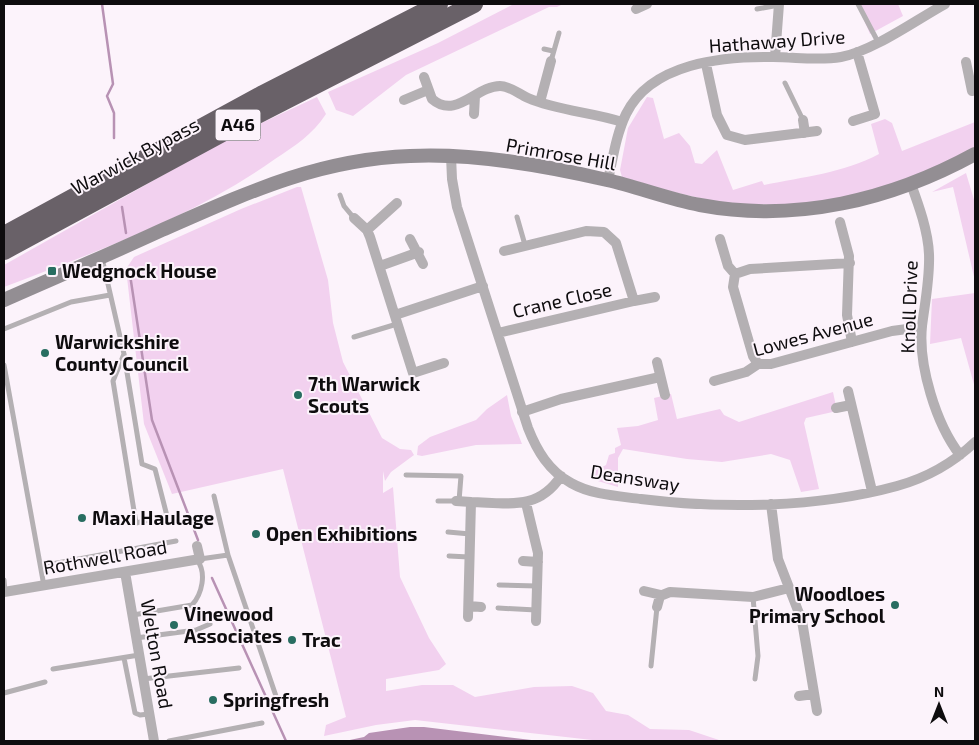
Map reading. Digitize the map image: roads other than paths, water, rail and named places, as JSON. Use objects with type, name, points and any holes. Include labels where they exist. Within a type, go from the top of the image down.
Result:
[{"type":"highway","name":"Warwick Bypass","points":[[4,235],[263,94],[439,4]]},
{"type":"highway","name":"Warwick Bypass","points":[[4,250],[232,128],[474,4]]},
{"type":"street","points":[[636,9],[647,4]]},
{"type":"street","name":"Hathaway Drive","points":[[608,180],[622,122],[631,106],[650,85],[675,72],[739,58],[830,58],[857,52],[945,4]]},
{"type":"street","points":[[775,57],[779,5]]},
{"type":"street","points":[[853,121],[879,112],[857,52]]},
{"type":"street","points":[[540,102],[552,56]]},
{"type":"street","points":[[966,62],[972,75],[972,91]]},
{"type":"street","points":[[706,64],[716,115],[727,135],[744,140],[817,131]]},
{"type":"street","points":[[424,77],[432,99],[443,105],[460,104],[494,87],[502,86],[540,102],[622,122]]},
{"type":"street","points":[[404,100],[428,90]]},
{"type":"street","points":[[474,114],[475,96]]},
{"type":"street","points":[[803,120],[805,133]]},
{"type":"street","name":"Primrose Hill","points":[[4,300],[254,190],[305,172],[380,158],[451,156],[550,168],[608,180],[700,205],[768,211],[844,204],[912,184],[975,154]]},
{"type":"street","name":"Deansway","points":[[451,156],[456,199],[522,412],[538,450],[561,476],[584,489],[631,498],[702,504],[771,504],[872,491],[919,479],[960,455],[975,442]]},
{"type":"street","name":"Knoll Drive","points":[[912,184],[926,235],[929,256],[922,327],[924,360],[938,416],[945,434],[960,455]]},
{"type":"street","points":[[367,230],[397,203]]},
{"type":"street","points":[[354,218],[367,230],[413,373],[444,363]]},
{"type":"street","points":[[840,222],[848,248],[850,263],[847,309],[852,342]]},
{"type":"street","name":"Crane Close","points":[[504,251],[591,230],[604,232],[616,243],[634,301]]},
{"type":"street","points":[[410,239],[423,264]]},
{"type":"street","points":[[720,239],[728,266],[735,274],[733,287],[753,356],[758,364]]},
{"type":"street","points":[[380,266],[418,252]]},
{"type":"street","points":[[735,274],[750,269],[850,263]]},
{"type":"street","points":[[396,319],[482,286]]},
{"type":"street","name":"Crane Close","points":[[498,333],[655,297]]},
{"type":"street","name":"Lowes Avenue","points":[[714,381],[746,372],[758,364],[771,364],[892,331],[922,327]]},
{"type":"street","points":[[657,362],[665,395]]},
{"type":"street","points":[[522,412],[561,399],[660,377]]},
{"type":"street","points":[[848,391],[872,491]]},
{"type":"street","points":[[836,408],[851,405]]},
{"type":"street","points":[[458,501],[526,503],[538,499],[552,488],[561,476]]},
{"type":"street","points":[[468,617],[471,502]]},
{"type":"street","points":[[526,503],[537,547],[536,621]]},
{"type":"street","points":[[771,504],[778,559],[802,621],[817,710]]},
{"type":"street","points":[[197,546],[198,559]]},
{"type":"street","name":"Rothwell Road","points":[[4,592],[198,559]]},
{"type":"street","points":[[522,561],[538,562]]},
{"type":"street","name":"Welton Road","points":[[125,572],[154,741]]},
{"type":"street","points":[[644,591],[661,595],[670,592],[753,597],[789,588]]},
{"type":"street","points":[[657,607],[661,595]]},
{"type":"street","points":[[469,606],[482,607]]},
{"type":"street","points":[[799,696],[814,694]]},
{"type":"lane","points":[[858,4],[878,42]]},
{"type":"lane","points":[[757,9],[779,5]]},
{"type":"lane","points":[[544,49],[552,56],[559,33]]},
{"type":"lane","points":[[784,83],[803,120]]},
{"type":"lane","points":[[340,195],[344,206],[354,218]]},
{"type":"lane","points":[[517,217],[525,246]]},
{"type":"lane","points":[[102,257],[124,354],[142,464],[155,469],[167,516],[136,523],[113,381],[124,354]]},
{"type":"lane","points":[[4,329],[71,302],[110,295]]},
{"type":"lane","points":[[354,337],[396,319]]},
{"type":"lane","points":[[4,365],[44,586]]},
{"type":"lane","points":[[406,474],[461,476],[458,501],[438,501]]},
{"type":"lane","points":[[214,496],[228,555],[277,699]]},
{"type":"lane","points":[[448,532],[470,534]]},
{"type":"lane","points":[[41,566],[176,541]]},
{"type":"lane","points":[[132,615],[192,605],[200,589],[203,575],[198,559],[228,555]]},
{"type":"lane","points":[[450,556],[470,557]]},
{"type":"lane","points":[[4,580],[4,592]]},
{"type":"lane","points":[[498,585],[537,586]]},
{"type":"lane","points":[[753,597],[758,656],[755,679]]},
{"type":"lane","points":[[651,666],[657,607]]},
{"type":"lane","points":[[498,608],[536,610]]},
{"type":"lane","points":[[136,638],[196,630],[210,624]]},
{"type":"lane","points":[[53,669],[139,655]]},
{"type":"lane","points":[[124,658],[135,712],[140,715],[149,714]]},
{"type":"lane","points":[[143,679],[239,668]]},
{"type":"lane","points":[[4,693],[45,682]]},
{"type":"lane","points":[[169,741],[262,722]]},
{"type":"waterway","points":[[102,4],[113,84],[107,96],[114,113],[114,138]]},
{"type":"waterway","points":[[122,207],[126,233]]},
{"type":"waterway","points":[[129,268],[152,420],[198,540]]},
{"type":"waterway","points":[[212,578],[286,741]]},
{"type":"place","name":"Wedgnock House","points":[[52,271]]},
{"type":"place","name":"Warwickshire County Council","points":[[45,353]]},
{"type":"place","name":"7th Warwick Scouts","points":[[298,395]]},
{"type":"place","name":"Maxi Haulage","points":[[82,518]]},
{"type":"place","name":"Open Exhibitions","points":[[256,534]]},
{"type":"place","name":"Woodloes Primary School","points":[[895,605]]},
{"type":"place","name":"Vinewood Associates","points":[[174,625]]},
{"type":"place","name":"Trac","points":[[292,640]]},
{"type":"place","name":"Springfresh","points":[[213,700]]}]
